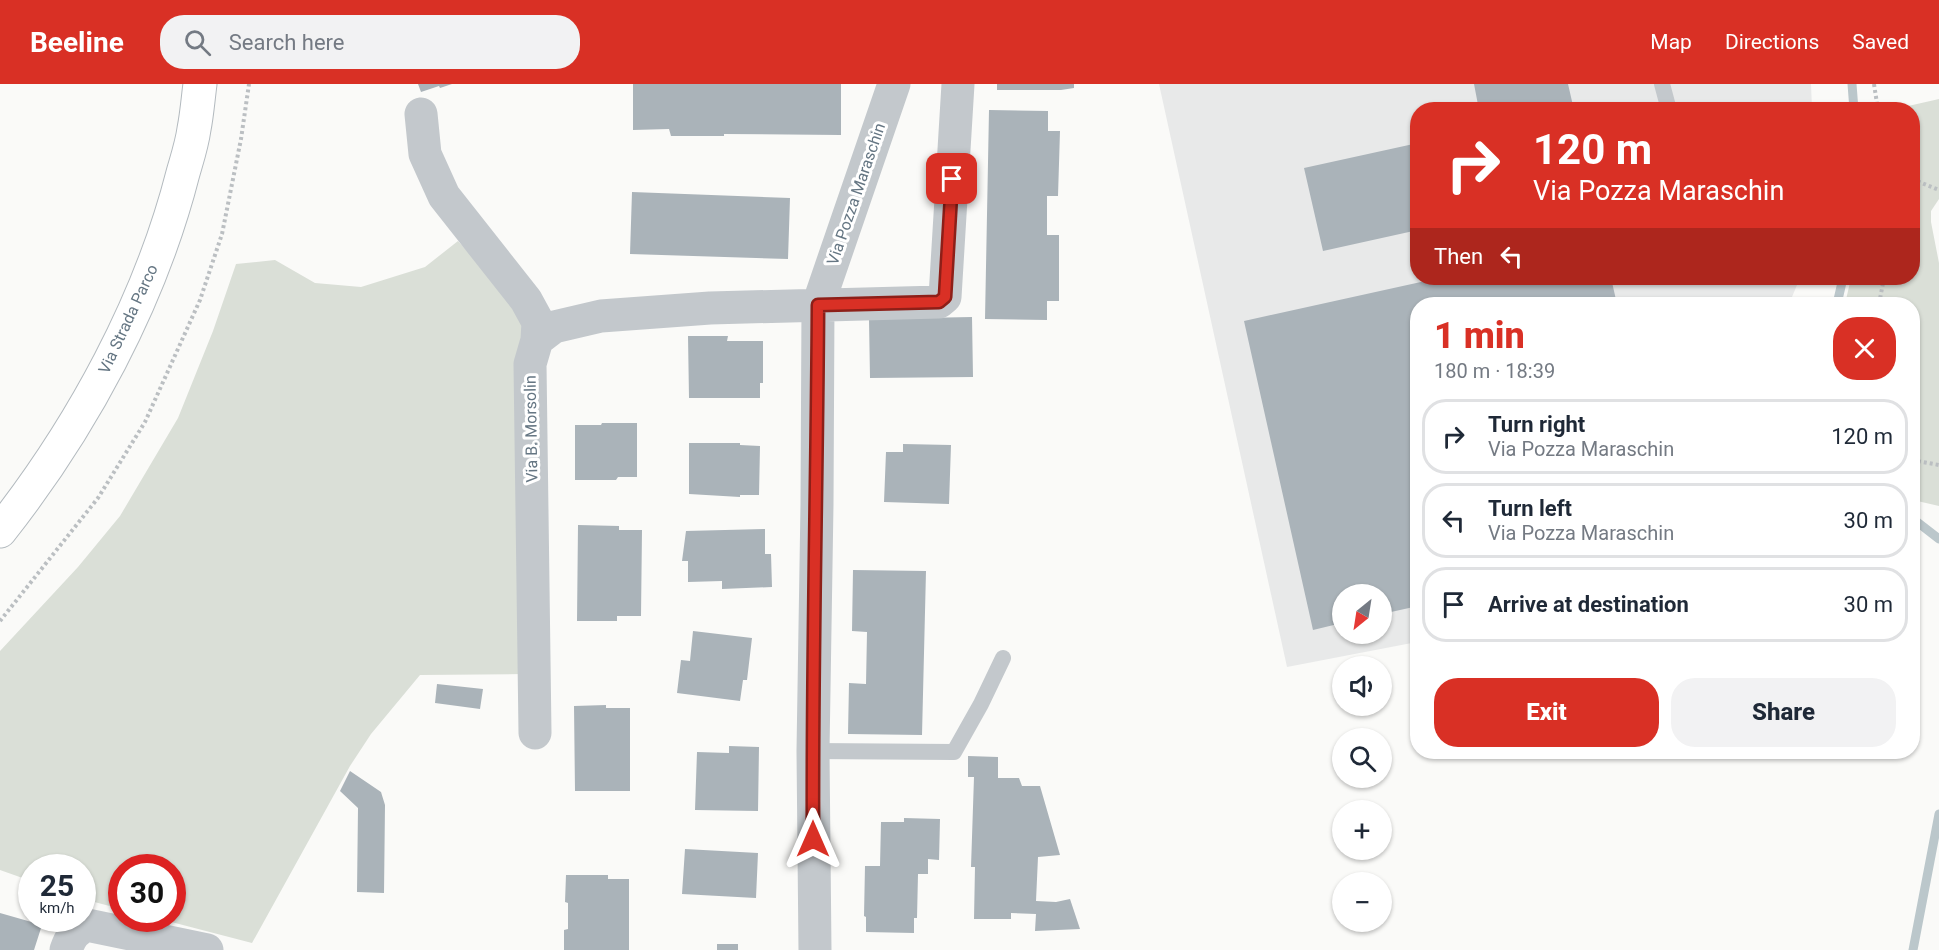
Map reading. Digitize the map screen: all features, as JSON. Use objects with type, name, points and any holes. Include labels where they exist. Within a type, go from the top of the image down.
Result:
[{"type":"main road","name":"Via Strada Parco","points":[[0,531],[74,423],[107,366],[131,317],[156,260],[177,198],[194,130],[200,84]]},
{"type":"street","name":"Via Pozza Maraschin","points":[[815,950],[813,751],[818,305],[894,84]]},
{"type":"street","points":[[537,340],[554,327],[602,316],[710,308],[939,302],[945,297],[958,84]]},
{"type":"street","points":[[421,114],[425,154],[444,196],[526,300],[538,322],[537,340]]},
{"type":"street","name":"Via B. Morsolin","points":[[535,733],[530,364],[537,340]]},
{"type":"street","points":[[67,946],[76,930],[87,925],[207,950]]},
{"type":"lane","points":[[1662,84],[1667,102]]},
{"type":"lane","points":[[813,751],[954,752],[1003,658]]},
{"type":"path","points":[[0,621],[98,498],[145,422],[200,300],[222,234],[241,139],[249,84]]},
{"type":"path","points":[[1874,84],[1877,102]]},
{"type":"path","points":[[1920,182],[1939,190]]},
{"type":"path","points":[[1920,461],[1939,465]]},
{"type":"shaded area","points":[[1159,84],[1811,84],[1812,102],[1410,102],[1410,285],[1797,285],[1792,297],[1410,297],[1410,643],[1344,656],[1332,656],[1332,658],[1287,667]]},
{"type":"shaded area","points":[[1939,99],[1939,199],[1931,211],[1931,222],[1939,263],[1939,506],[1920,502],[1920,297],[1847,297],[1849,285],[1920,285],[1920,103]]},
{"type":"shaded area","points":[[458,241],[522,314],[523,674],[420,675],[371,734],[350,766],[252,943],[186,926],[186,854],[108,854],[108,906],[96,902],[96,854],[18,854],[18,876],[0,870],[0,651],[78,567],[120,516],[178,418],[213,331],[236,264],[275,260],[315,283],[361,287],[425,267]]},
{"type":"building","points":[[418,84],[452,84],[421,92]]},
{"type":"building","points":[[633,84],[841,84],[841,135],[671,136],[669,129],[633,130]]},
{"type":"building","points":[[997,84],[1074,84],[1074,88],[997,90]]},
{"type":"building","points":[[1474,84],[1568,84],[1572,102],[1477,102]]},
{"type":"building","points":[[989,110],[1048,111],[1048,131],[1060,131],[1058,196],[1047,196],[1047,235],[1059,235],[1059,301],[1047,301],[1047,320],[985,319]]},
{"type":"building","points":[[1410,145],[1410,232],[1323,251],[1304,168]]},
{"type":"building","points":[[632,192],[790,198],[788,259],[630,254]]},
{"type":"building","points":[[1410,284],[1613,285],[1615,297],[1410,297],[1410,608],[1392,612],[1392,584],[1332,584],[1332,625],[1313,630],[1244,321]]},
{"type":"building","points":[[972,317],[973,377],[870,378],[869,319]]},
{"type":"building","points":[[688,336],[728,336],[727,341],[763,341],[763,383],[760,383],[760,398],[689,398]]},
{"type":"building","points":[[602,423],[637,423],[637,477],[618,477],[616,480],[575,480],[575,425],[601,425]]},
{"type":"building","points":[[689,443],[740,443],[740,445],[760,446],[759,495],[740,495],[740,497],[689,494]]},
{"type":"building","points":[[903,444],[951,445],[949,504],[884,502],[886,452],[903,452]]},
{"type":"building","points":[[578,525],[619,526],[619,530],[642,530],[641,616],[617,616],[617,621],[577,621]]},
{"type":"building","points":[[765,529],[765,554],[771,554],[772,587],[722,589],[722,581],[688,582],[688,561],[682,561],[686,531]]},
{"type":"building","points":[[853,570],[926,571],[922,735],[848,734],[849,683],[866,684],[867,632],[852,631]]},
{"type":"building","points":[[693,631],[752,638],[747,680],[743,680],[740,701],[677,693],[681,660],[690,661]]},
{"type":"building","points":[[437,684],[483,689],[480,709],[435,703]]},
{"type":"building","points":[[606,705],[606,708],[630,708],[630,791],[575,791],[574,706]]},
{"type":"building","points":[[729,746],[759,747],[758,811],[695,810],[697,752],[729,753]]},
{"type":"building","points":[[968,756],[998,757],[998,778],[1019,778],[1022,786],[1040,786],[1060,855],[1038,857],[1036,901],[1056,902],[1070,899],[1080,929],[1035,931],[1036,914],[1011,913],[1011,919],[974,919],[975,867],[971,867],[974,777],[968,777]]},
{"type":"building","points":[[350,771],[381,792],[385,805],[384,893],[357,892],[358,808],[340,791]]},
{"type":"building","points":[[904,818],[940,819],[939,860],[928,859],[928,874],[918,874],[917,918],[914,918],[914,933],[866,932],[865,866],[880,866],[881,822],[904,822]]},
{"type":"building","points":[[685,849],[758,853],[756,898],[682,894]]},
{"type":"building","points":[[566,875],[608,875],[608,879],[629,879],[629,950],[564,950],[564,930],[568,929],[568,903],[565,902]]},
{"type":"building","points":[[0,913],[18,918],[18,932],[40,932],[34,950],[0,950]]},
{"type":"building","points":[[717,944],[738,944],[738,950],[717,950]]},
{"type":"waterway","points":[[1852,84],[1853,102]]},
{"type":"waterway","points":[[1839,297],[1841,285]]},
{"type":"waterway","points":[[1920,524],[1939,539]]},
{"type":"waterway","points":[[1913,950],[1939,814]]},
{"type":"route","points":[[813,839],[818,305],[939,302],[945,297],[952,179]]}]
